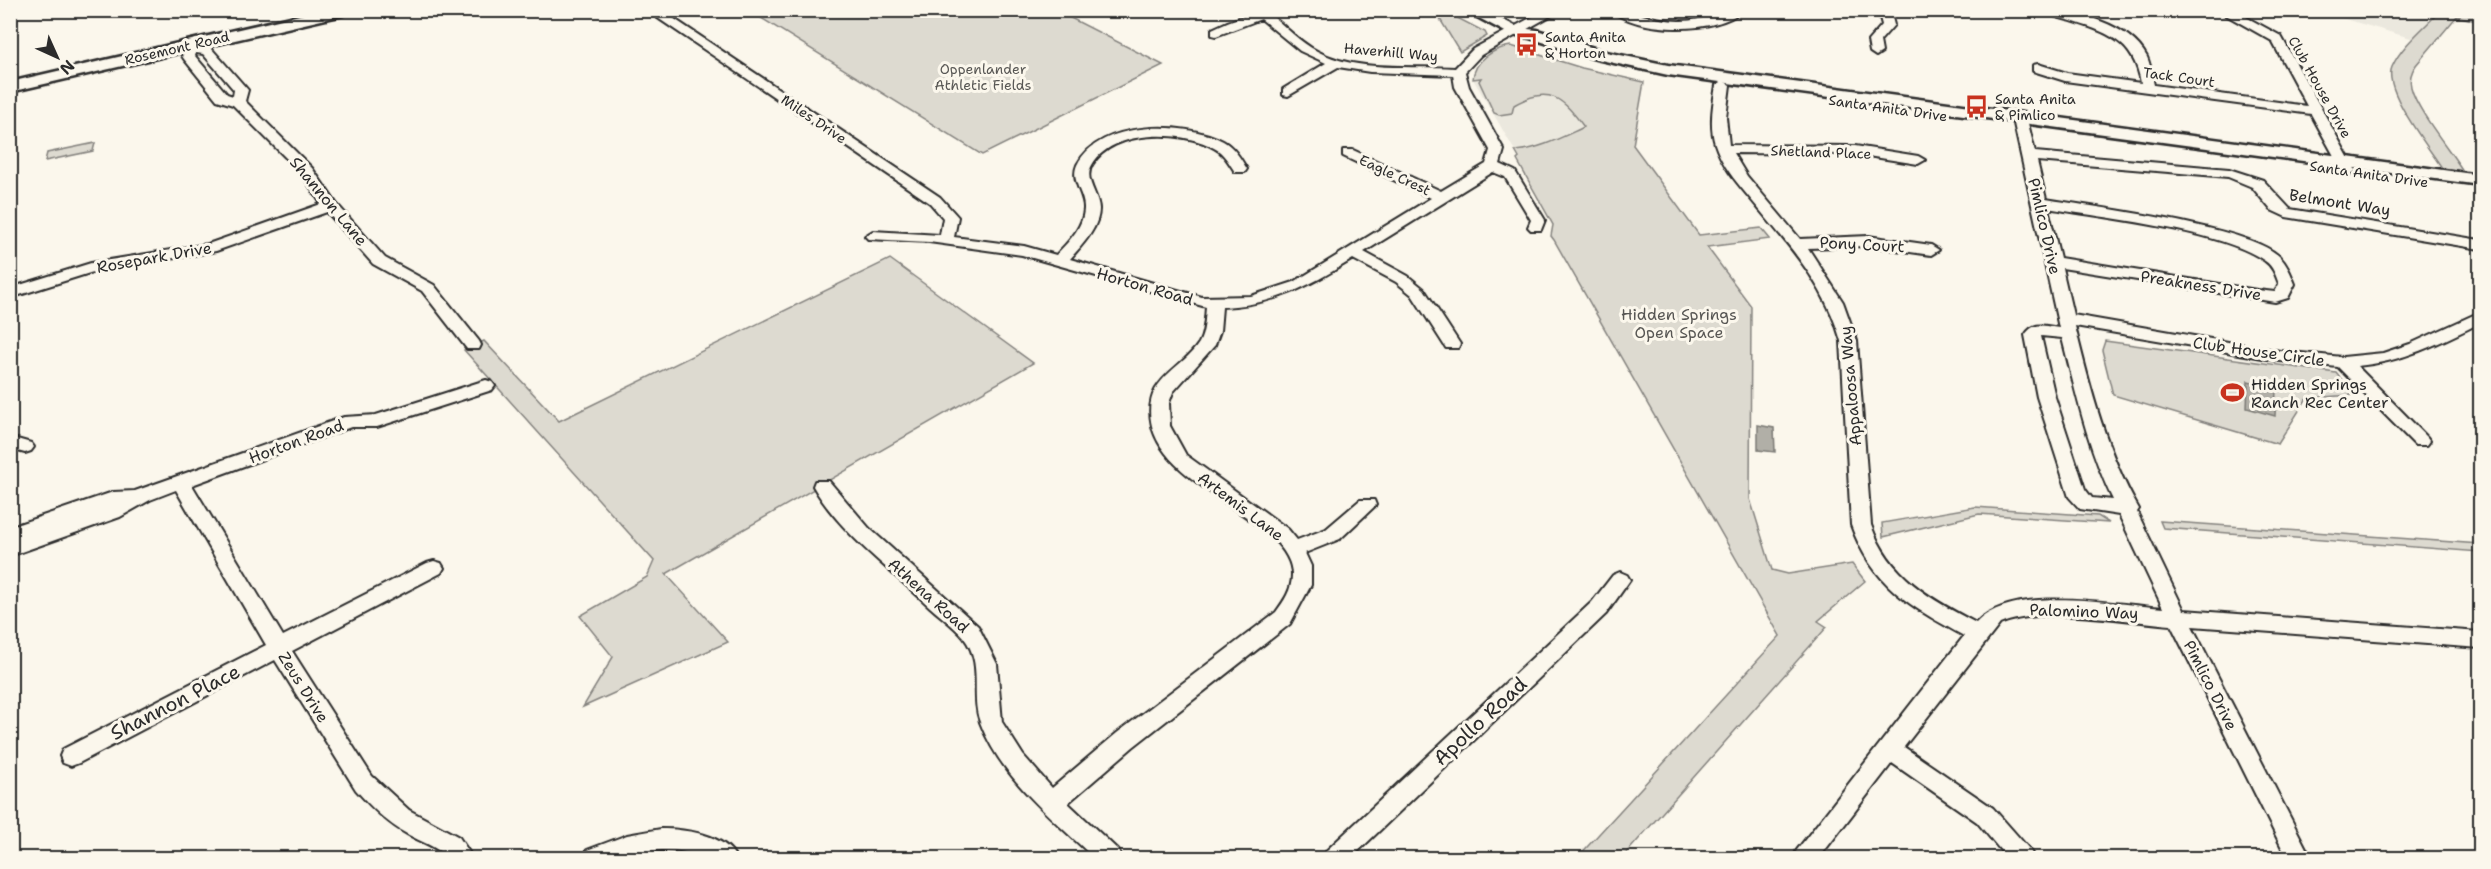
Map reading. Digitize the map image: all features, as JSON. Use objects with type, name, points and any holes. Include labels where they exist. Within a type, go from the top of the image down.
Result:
[{"type":"main road","name":"Rosemont Road","points":[[10,87],[343,10]]},
{"type":"main road","name":"Santa Anita Drive","points":[[1471,10],[1516,32],[1522,38],[1598,62],[1650,74],[1722,86],[2347,166],[2481,180]]},
{"type":"main road","name":"Santa Anita Drive","points":[[1516,32],[1532,33],[1608,57],[1668,70],[2021,123]]},
{"type":"main road","name":"Santa Anita Drive","points":[[2347,166],[2481,189]]},
{"type":"street","name":"Miles Drive","points":[[652,10],[935,200],[951,217],[950,232],[944,241]]},
{"type":"street","points":[[1216,32],[1234,23],[1282,10]]},
{"type":"street","points":[[1536,227],[1538,220],[1510,174],[1492,165],[1497,150],[1462,87],[1459,72],[1468,59],[1477,52],[1555,10]]},
{"type":"street","points":[[1616,10],[1654,22],[1688,25],[1720,20],[1737,10]]},
{"type":"street","points":[[1876,52],[1874,41],[1888,26],[1884,10]]},
{"type":"street","points":[[2048,10],[2100,28],[2130,45],[2143,63],[2148,88]]},
{"type":"street","name":"Club House Drive","points":[[2223,10],[2277,39],[2347,166]]},
{"type":"street","name":"Haverhill Way","points":[[1263,15],[1309,51],[1336,62],[1459,72]]},
{"type":"street","name":"Shannon Lane","points":[[192,46],[189,56],[222,97],[238,102],[307,171],[330,206],[379,261],[428,288],[473,345]]},
{"type":"street","points":[[1288,92],[1336,62]]},
{"type":"street","name":"Tack Court","points":[[2038,68],[2065,77],[2317,111]]},
{"type":"street","name":"Appaloosa Way","points":[[1722,86],[1719,134],[1724,149],[1738,174],[1826,286],[1844,318],[1849,341],[1861,525],[1868,548],[1879,566],[1907,593],[1978,634]]},
{"type":"street","name":"Pimlico Drive","points":[[2021,123],[2067,327],[2097,436],[2112,477],[2177,615],[2299,858]]},
{"type":"street","points":[[1060,261],[1083,233],[1090,217],[1090,198],[1082,182],[1083,169],[1091,155],[1108,143],[1139,134],[1184,133],[1221,146],[1230,152],[1240,169]]},
{"type":"street","name":"Shetland Place","points":[[1724,149],[1855,150],[1918,160]]},
{"type":"street","name":"Eagle Crest","points":[[1348,153],[1443,198]]},
{"type":"street","name":"Belmont Way","points":[[2029,156],[2189,167],[2228,172],[2261,185],[2269,191],[2277,209],[2286,213],[2481,244]]},
{"type":"street","name":"Horton Road","points":[[873,236],[930,237],[944,241],[1000,247],[1060,261],[1185,298],[1214,303],[1252,301],[1284,292],[1354,253],[1492,165]]},
{"type":"street","name":"Preakness Drive","points":[[2039,202],[2155,222],[2235,240],[2272,258],[2283,272],[2287,284],[2282,295],[2266,296],[2053,262]]},
{"type":"street","name":"Rosepark Drive","points":[[10,293],[91,268],[211,248],[330,206]]},
{"type":"street","name":"Pony Court","points":[[1794,243],[1868,241],[1931,250]]},
{"type":"street","points":[[1354,253],[1411,286],[1426,303],[1452,344]]},
{"type":"street","name":"Artemis Lane","points":[[1053,802],[1125,740],[1283,618],[1296,601],[1302,584],[1302,566],[1295,549],[1281,534],[1180,460],[1168,446],[1160,430],[1157,415],[1160,399],[1170,381],[1202,351],[1209,339],[1214,303]]},
{"type":"street","name":"Club House Circle","points":[[2067,327],[2280,356],[2343,362],[2384,358],[2416,348],[2481,317]]},
{"type":"street","points":[[2067,327],[2037,330],[2033,335],[2046,397],[2076,492],[2087,504],[2129,509]]},
{"type":"street","points":[[2343,362],[2421,441]]},
{"type":"street","name":"Horton Road","points":[[10,549],[113,512],[143,495],[350,421],[387,418],[486,386]]},
{"type":"street","name":"Zeus Drive","points":[[181,482],[279,648],[364,783],[408,823],[446,839],[461,858]]},
{"type":"street","name":"Athena Road","points":[[822,486],[862,533],[971,632],[982,650],[987,669],[991,722],[1022,772],[1110,858]]},
{"type":"street","name":"Horton Road","points":[[10,534],[113,499],[143,495]]},
{"type":"street","points":[[1295,549],[1333,534],[1367,505]]},
{"type":"street","name":"Shannon Place","points":[[72,756],[434,568]]},
{"type":"street","name":"Apollo Road","points":[[1335,858],[1599,608],[1620,580]]},
{"type":"street","name":"Palomino Way","points":[[1804,858],[1978,634],[1993,618],[2015,609],[2044,607],[2177,615],[2481,640]]},
{"type":"street","points":[[1890,749],[1985,816],[2022,858]]},
{"type":"street","points":[[595,858],[624,845],[663,839],[700,844],[724,858]]},
{"type":"shaded area","points":[[2317,11],[2440,11],[2414,39]]},
{"type":"shaded area","points":[[1572,70],[1621,141],[1515,151],[1473,79]]},
{"type":"shaded area","points":[[2248,381],[2276,388],[2275,416],[2247,408]]},
{"type":"shaded area","points":[[1758,425],[1774,428],[1775,452],[1758,450]]},
{"type":"green space","name":"Oppenlander Athletic Fields","points":[[750,11],[1057,11],[1163,65],[982,155]]},
{"type":"green space","points":[[1435,11],[1444,11],[1485,32],[1487,36],[1460,52]]},
{"type":"green space","points":[[2440,11],[2480,11],[2480,22],[2457,16],[2416,65],[2410,84],[2419,106],[2463,171],[2442,168],[2408,118],[2394,89],[2391,77],[2392,67],[2401,52]]},
{"type":"green space","name":"Hidden Springs Open Space","points":[[1511,46],[1582,68],[1644,82],[1633,145],[1699,235],[1761,228],[1770,239],[1707,247],[1751,306],[1750,499],[1772,570],[1788,574],[1852,564],[1865,581],[1818,621],[1827,627],[1622,858],[1577,858],[1780,636],[1551,236],[1553,225],[1517,160],[1519,158],[1515,151],[1542,145],[1584,127],[1562,102],[1546,95],[1526,99],[1514,105],[1512,113],[1499,115],[1494,113],[1479,81],[1481,78],[1473,79],[1474,72],[1486,56],[1498,49]]},
{"type":"green space","points":[[95,143],[93,151],[45,161],[47,153]]},
{"type":"green space","points":[[890,259],[1033,363],[666,574],[728,642],[583,707],[613,657],[580,616],[647,577],[654,561],[464,350],[484,341],[559,421]]},
{"type":"green space","name":"Hidden Springs Ranch Rec Center","points":[[2105,341],[2336,373],[2354,395],[2307,398],[2278,444],[2113,395],[2102,350]]},
{"type":"green space","points":[[1975,507],[2098,516],[2109,523],[1979,514],[1883,537],[1882,523]]},
{"type":"green space","points":[[2160,521],[2480,544],[2480,552],[2163,528]]},
{"type":"place","name":"Santa Anita & Horton","points":[[1527,45]]},
{"type":"place","name":"Santa Anita & Pimlico","points":[[1977,107]]},
{"type":"place","name":"Hidden Springs Ranch Rec Center","points":[[2233,393]]}]
